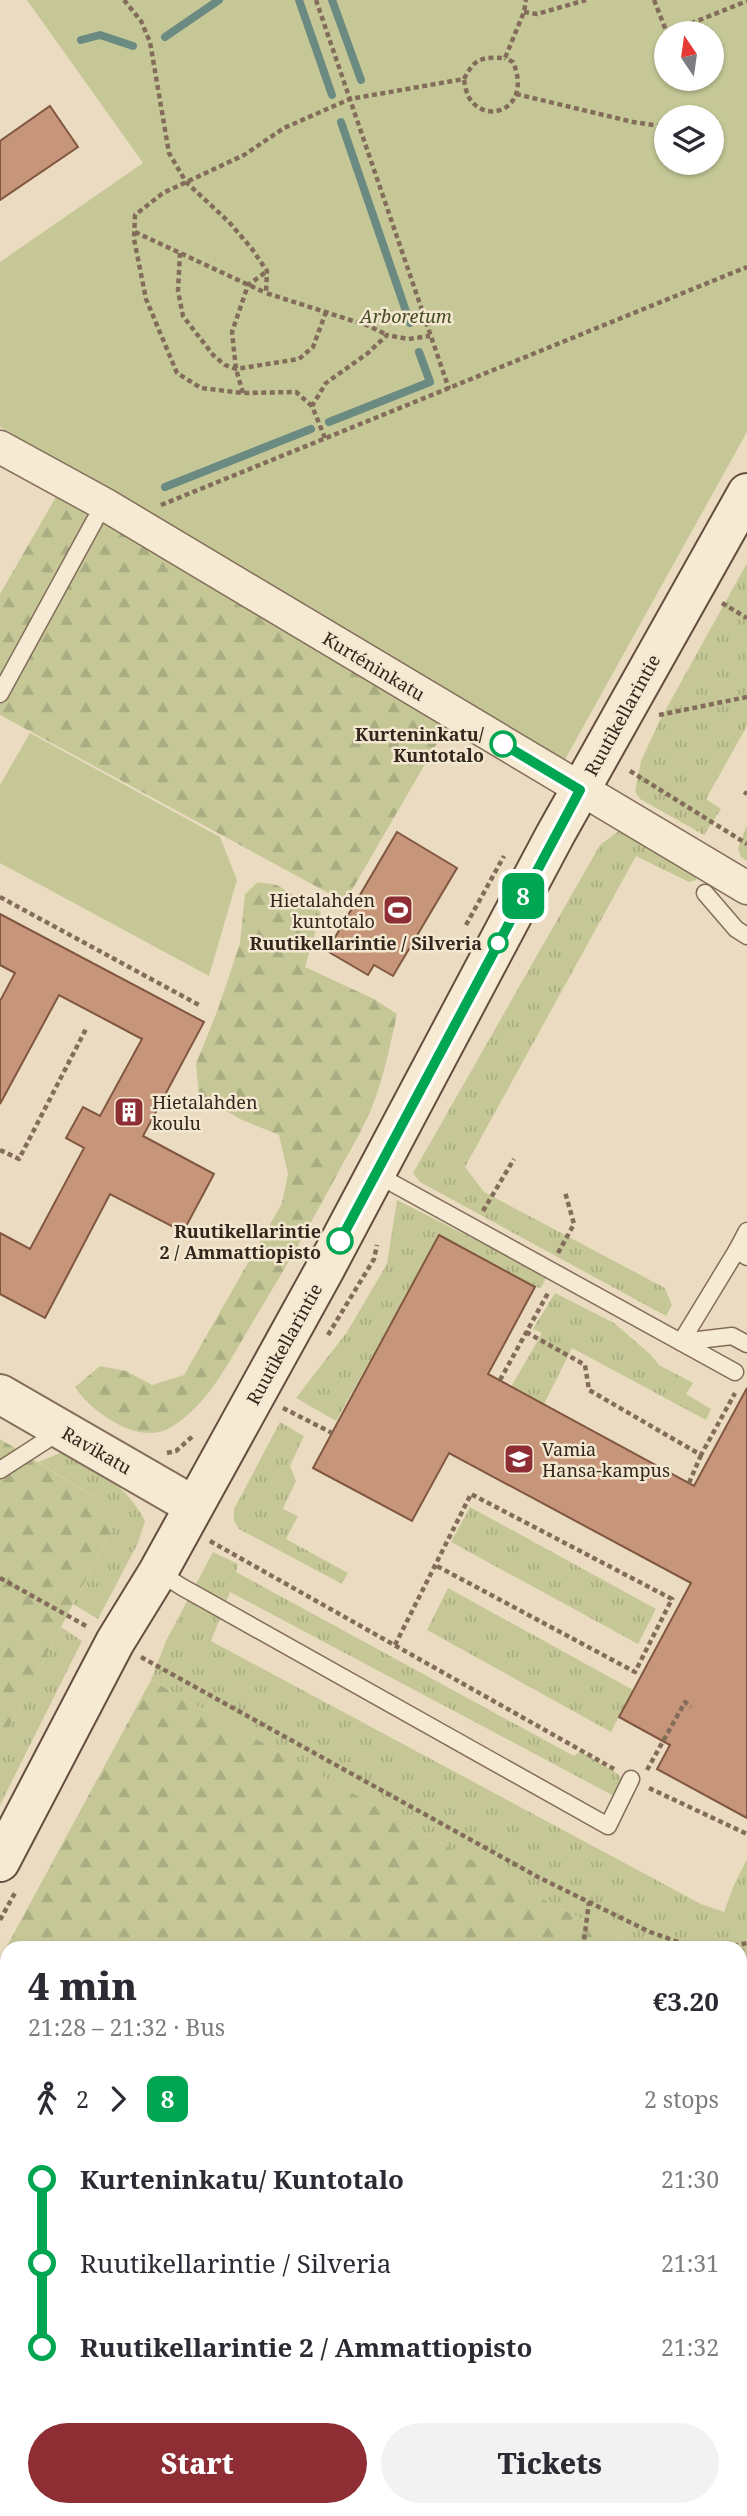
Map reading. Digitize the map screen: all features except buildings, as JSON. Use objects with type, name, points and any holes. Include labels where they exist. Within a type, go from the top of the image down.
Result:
[{"type":"main road","name":"Ruutikellarintie","points":[[0,1862],[115,1642],[158,1572],[325,1269],[580,790],[747,493]]},
{"type":"main road","name":"Ravikatu","points":[[0,1394],[194,1506]]},
{"type":"street","name":"Kurténinkatu","points":[[0,447],[104,505],[747,888]]},
{"type":"lane","points":[[0,694],[95,520]]},
{"type":"lane","points":[[705,893],[736,929],[747,936]]},
{"type":"lane","points":[[374,1173],[735,1372]]},
{"type":"lane","points":[[681,1342],[742,1254],[747,1231]]},
{"type":"lane","points":[[681,1342],[732,1336],[747,1344]]},
{"type":"lane","points":[[0,1470],[62,1430]]},
{"type":"lane","points":[[158,1572],[608,1826],[636,1781]]},
{"type":"path","points":[[124,0],[141,21],[150,42],[169,153],[186,182],[229,222],[252,249],[267,271],[266,293]]},
{"type":"path","points":[[316,0],[449,389]]},
{"type":"path","points":[[505,58],[524,12],[526,0]]},
{"type":"path","points":[[524,12],[537,14],[586,0]]},
{"type":"path","points":[[654,0],[662,21]]},
{"type":"path","points":[[697,21],[747,1]]},
{"type":"path","points":[[485,57],[505,58],[513,62],[517,72],[519,86],[514,102],[501,110],[483,109],[467,95],[464,79],[471,66],[485,57]]},
{"type":"path","points":[[325,438],[312,406],[296,392],[243,393],[201,388],[177,373],[146,299],[135,232],[135,215],[163,193],[244,155],[284,128],[350,99],[464,79]]},
{"type":"path","points":[[516,94],[654,125]]},
{"type":"path","points":[[135,232],[266,293],[369,326],[387,335],[408,339],[430,336]]},
{"type":"path","points":[[180,253],[178,291],[183,316],[213,355],[236,369],[299,359],[313,347],[326,312]]},
{"type":"path","points":[[160,505],[747,267]]},
{"type":"path","points":[[243,393],[236,369],[232,332],[248,285],[267,271]]},
{"type":"path","points":[[312,406],[326,383],[368,353],[387,335]]},
{"type":"path","points":[[718,601],[747,618]]},
{"type":"path","points":[[658,715],[747,697]]},
{"type":"path","points":[[630,771],[747,844]]},
{"type":"path","points":[[0,897],[199,1005]]},
{"type":"path","points":[[0,1150],[19,1159],[87,1027]]},
{"type":"path","points":[[474,1227],[514,1159]]},
{"type":"path","points":[[500,1380],[526,1332],[574,1224],[565,1192]]},
{"type":"path","points":[[526,1332],[585,1364],[589,1391],[701,1455]]},
{"type":"path","points":[[689,1483],[701,1455],[744,1377],[735,1372]]},
{"type":"path","points":[[276,1404],[332,1433]]},
{"type":"path","points":[[395,1645],[435,1565],[471,1494],[672,1599],[635,1672],[435,1565]]},
{"type":"path","points":[[194,1506],[205,1538],[636,1781],[747,1834]]},
{"type":"path","points":[[0,1578],[538,1877],[650,1932],[676,1941]]},
{"type":"path","points":[[636,1781],[685,1702],[691,1706]]},
{"type":"path","points":[[584,1941],[589,1902]]},
{"type":"green space","name":"Arboretum","points":[[27,0],[747,0],[747,432],[562,765],[0,427],[0,262],[143,163]]},
{"type":"green space","points":[[60,490],[446,728],[345,902],[0,715],[0,594]]},
{"type":"green space","points":[[747,563],[747,726],[706,799],[721,809],[704,835],[640,799],[635,791],[641,761],[660,720]]},
{"type":"green space","points":[[30,733],[220,837],[237,880],[209,976],[0,863],[0,785]]},
{"type":"green space","points":[[747,825],[747,861],[741,857],[738,849]]},
{"type":"green space","points":[[625,826],[698,866],[696,880],[689,882],[636,856],[465,1167],[484,1192],[665,1288],[672,1305],[666,1316],[420,1182],[413,1173],[600,845]]},
{"type":"green space","points":[[258,882],[277,885],[321,912],[305,967],[374,999],[397,1014],[380,1084],[364,1126],[227,1365],[208,1394],[184,1418],[170,1428],[144,1433],[131,1430],[104,1416],[82,1397],[75,1387],[100,1366],[126,1371],[152,1385],[184,1375],[282,1203],[288,1174],[279,1135],[240,1119],[199,1096],[196,1064],[240,943],[245,894]]},
{"type":"green space","points":[[397,1200],[547,1276],[541,1288],[535,1287],[439,1236],[336,1421],[296,1398],[347,1332],[387,1264]]},
{"type":"green space","points":[[555,1293],[614,1323],[659,1365],[693,1383],[686,1394],[711,1409],[706,1420],[572,1348],[544,1404],[511,1387],[542,1333],[533,1329]]},
{"type":"green space","points":[[280,1422],[304,1436],[290,1466],[296,1481],[283,1509],[298,1516],[286,1539],[348,1573],[342,1584],[239,1529],[234,1521],[234,1509]]},
{"type":"green space","points":[[0,1439],[120,1513],[0,1745]]},
{"type":"green space","points":[[63,1452],[110,1479],[130,1498],[145,1521],[138,1543],[98,1619],[73,1604],[120,1513],[38,1462]]},
{"type":"green space","points":[[470,1507],[656,1609],[638,1644],[451,1542]]},
{"type":"green space","points":[[213,1552],[238,1564],[236,1572],[574,1756],[580,1751],[618,1774],[623,1780],[614,1796],[230,1592],[211,1641],[701,1904],[724,1912],[747,1859],[747,1941],[631,1941],[619,1938],[525,1890],[151,1680],[166,1641]]},
{"type":"green space","points":[[448,1588],[633,1690],[611,1732],[427,1630]]},
{"type":"green space","points":[[61,1627],[82,1641],[0,1805],[0,1745]]},
{"type":"green space","points":[[151,1680],[525,1890],[619,1938],[631,1941],[10,1941]]},
{"type":"waterway","points":[[165,37],[219,0]]},
{"type":"waterway","points":[[299,0],[332,95]]},
{"type":"waterway","points":[[332,0],[361,80]]},
{"type":"waterway","points":[[81,40],[100,35],[133,46]]},
{"type":"waterway","points":[[341,122],[410,323]]},
{"type":"waterway","points":[[329,422],[430,382],[419,352]]},
{"type":"waterway","points":[[165,487],[311,429]]},
{"type":"bus line","name":"8","points":[[340,1241],[580,790],[503,744]]},
{"type":"place","name":"Kurteninkatu/ Kuntotalo","points":[[503,744]]},
{"type":"place","name":"Hietalahden kuntotalo","points":[[398,910]]},
{"type":"place","name":"Ruutikellarintie / Silveria","points":[[498,943]]},
{"type":"place","name":"Hietalahden koulu","points":[[129,1112]]},
{"type":"place","name":"Ruutikellarintie 2 / Ammattiopisto","points":[[340,1241]]},
{"type":"place","name":"Vamia Hansa-kampus","points":[[519,1459]]}]
